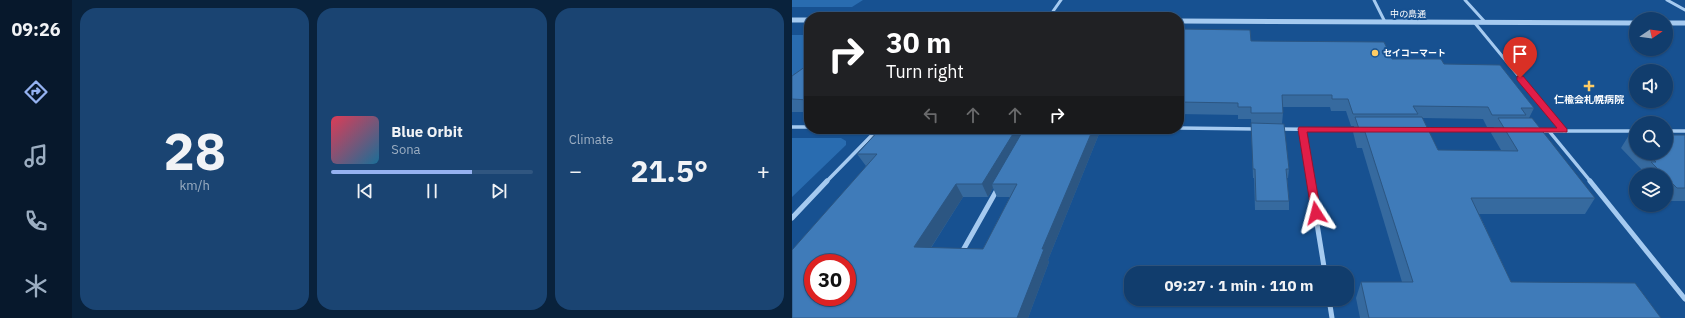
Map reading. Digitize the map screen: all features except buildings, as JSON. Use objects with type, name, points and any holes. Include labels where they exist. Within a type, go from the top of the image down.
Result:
[{"type":"street","points":[[1052,12],[1061,0]]},
{"type":"street","points":[[1374,0],[1386,22]]},
{"type":"street","points":[[1465,0],[1485,22]]},
{"type":"street","points":[[1667,0],[1685,10]]},
{"type":"street","points":[[792,20],[804,20]]},
{"type":"street","name":"中の島通","points":[[1184,21],[1629,23]]},
{"type":"street","points":[[1474,22],[1564,131]]},
{"type":"street","points":[[1673,23],[1685,23]]},
{"type":"street","points":[[792,127],[804,127]]},
{"type":"street","points":[[1184,128],[1264,129]]},
{"type":"street","points":[[1272,129],[1366,130]]},
{"type":"street","points":[[1302,129],[1324,266]]},
{"type":"street","points":[[1422,130],[1501,130]]},
{"type":"street","points":[[1533,130],[1629,131]]},
{"type":"street","points":[[1549,131],[1685,298]]},
{"type":"street","points":[[1673,131],[1685,131]]},
{"type":"street","points":[[792,218],[873,134]]},
{"type":"street","points":[[959,256],[1001,183]]},
{"type":"street","points":[[1330,306],[1332,318]]},
{"type":"shaded area","points":[[792,0],[863,0],[852,7],[792,7]]},
{"type":"shaded area","points":[[792,35],[804,35],[804,74],[792,83]]},
{"type":"shaded area","points":[[792,138],[841,138],[846,141],[846,145],[792,197]]},
{"type":"place","name":"セイコーマート","points":[[1375,53]]},
{"type":"place","name":"仁楡会札幌病院","points":[[1589,86]]},
{"type":"route","points":[[1316,213],[1302,129],[1564,131],[1520,78]]}]
